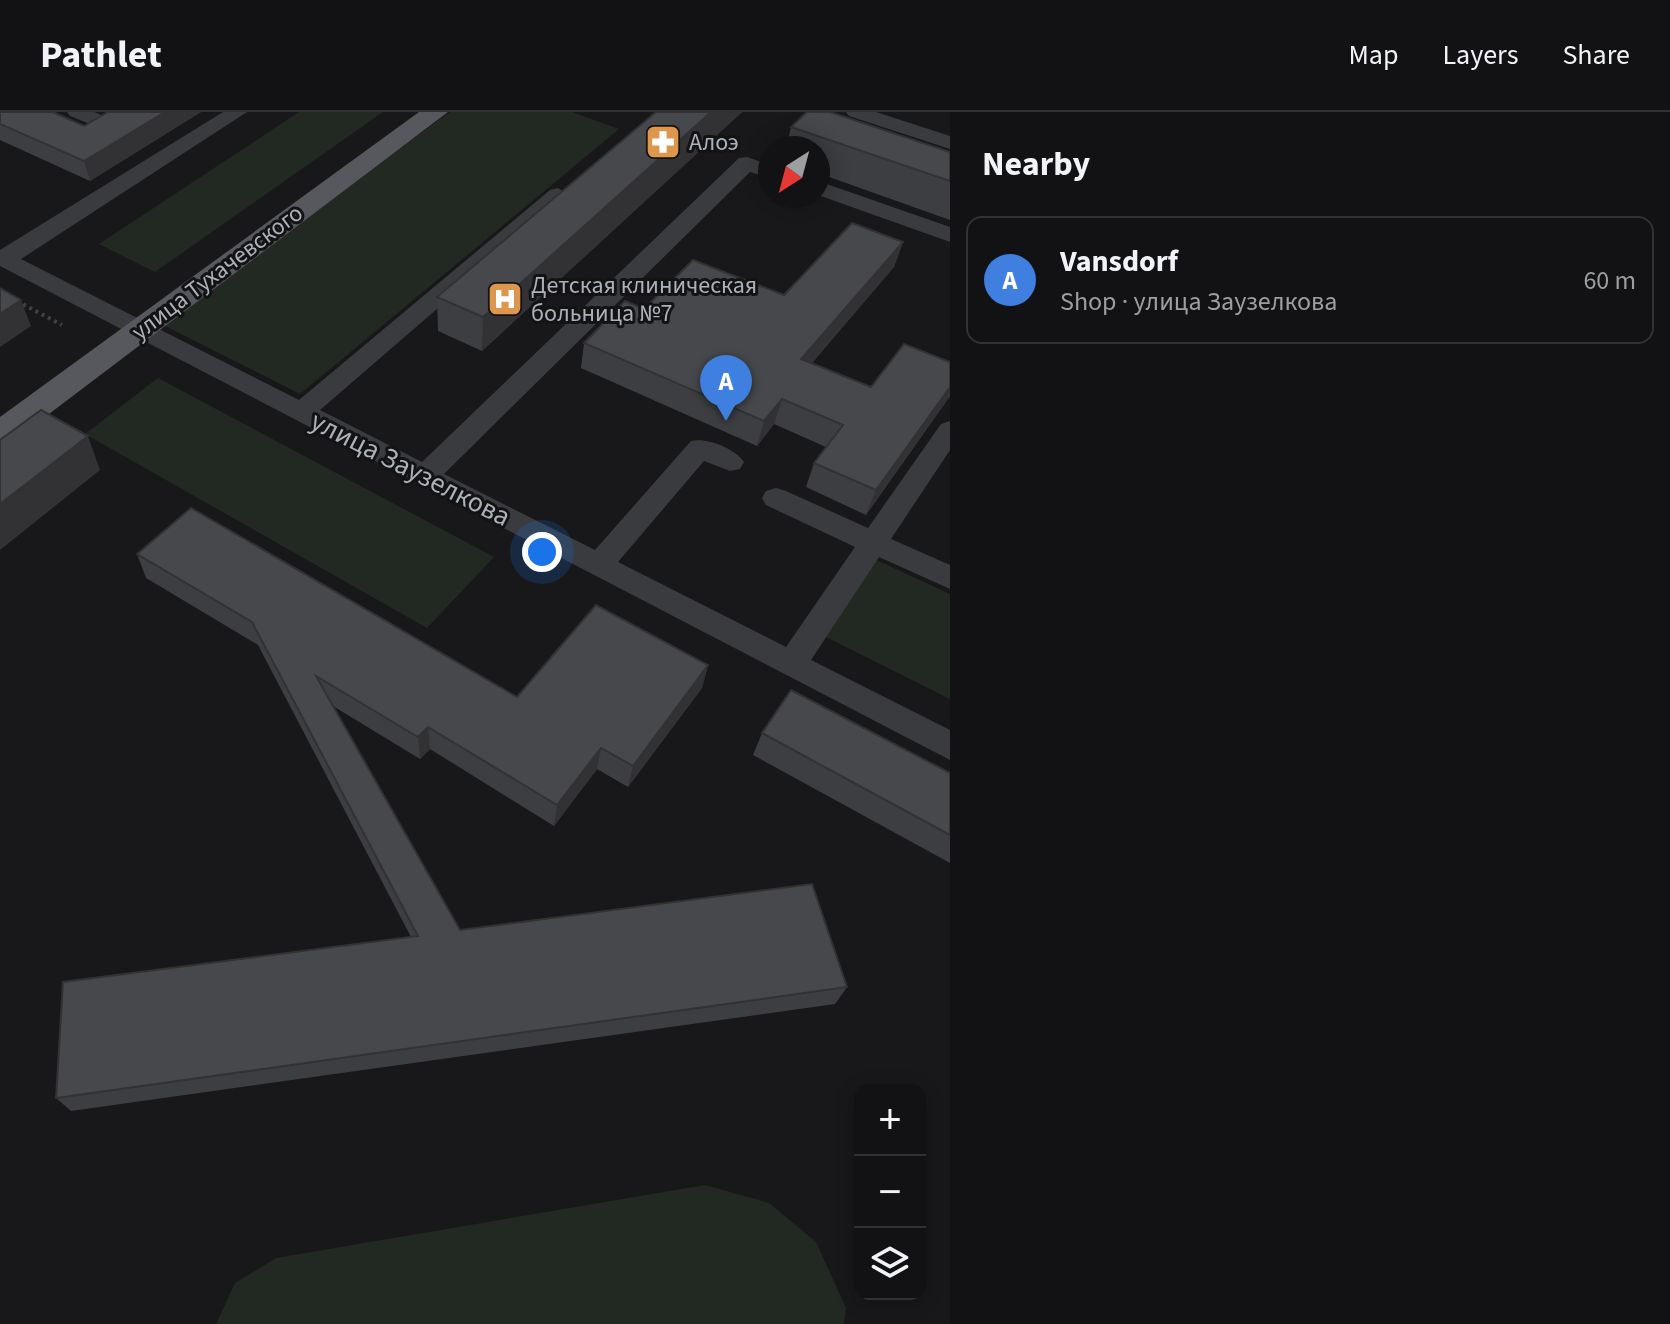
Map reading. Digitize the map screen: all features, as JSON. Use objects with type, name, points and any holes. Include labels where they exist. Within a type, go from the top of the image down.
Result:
[{"type":"main road","name":"улица Тухачевского","points":[[0,434],[129,324],[408,112]]},
{"type":"main road","name":"улица Тухачевского","points":[[0,403],[129,324],[435,112]]},
{"type":"street","points":[[77,112],[107,125],[130,112]]},
{"type":"street","points":[[2,258],[237,112]]},
{"type":"street","points":[[856,112],[950,143]]},
{"type":"street","points":[[426,475],[747,163],[758,167]]},
{"type":"street","points":[[830,192],[950,235]]},
{"type":"street","points":[[301,412],[558,195]]},
{"type":"street","name":"улица Заузелкова","points":[[2,258],[950,746]]},
{"type":"street","points":[[791,664],[950,430]]},
{"type":"street","points":[[599,565],[700,448],[730,462]]},
{"type":"street","points":[[776,498],[950,578]]},
{"type":"path","points":[[12,298],[62,325]]},
{"type":"shaded area","points":[[299,112],[383,112],[155,272],[99,244]]},
{"type":"shaded area","points":[[450,112],[572,112],[619,129],[300,394],[159,323]]},
{"type":"shaded area","points":[[158,378],[494,557],[427,628],[85,434]]},
{"type":"shaded area","points":[[872,558],[950,594],[950,699],[820,634]]},
{"type":"shaded area","points":[[705,1185],[769,1203],[816,1242],[846,1308],[844,1324],[216,1324],[235,1283],[276,1258]]},
{"type":"building","points":[[0,112],[53,112],[84,126],[108,112],[165,112],[84,161],[0,124]]},
{"type":"building","points":[[656,112],[711,112],[483,317],[437,297]]},
{"type":"building","points":[[807,112],[830,112],[950,152],[950,181],[830,140],[830,136],[818,136],[791,127]]},
{"type":"building","points":[[852,223],[903,242],[801,359],[871,387],[904,344],[950,362],[950,387],[876,490],[814,463],[843,425],[782,399],[764,421],[584,343],[625,301],[644,309],[693,260],[784,295]]},
{"type":"building","points":[[0,288],[21,300],[0,314]]},
{"type":"building","points":[[41,410],[88,436],[0,504],[0,440]]},
{"type":"building","points":[[191,508],[517,697],[596,605],[708,665],[633,766],[601,748],[557,805],[428,727],[418,737],[316,676],[460,930],[812,884],[847,987],[56,1098],[63,982],[418,936],[252,622],[137,554]]},
{"type":"building","points":[[791,690],[950,773],[950,835],[762,733]]},
{"type":"place","name":"Алоэ","points":[[663,142]]},
{"type":"place","name":"Детская клиническая больница №7","points":[[505,299]]},
{"type":"place","name":"Vansdorf","points":[[726,421]]}]
